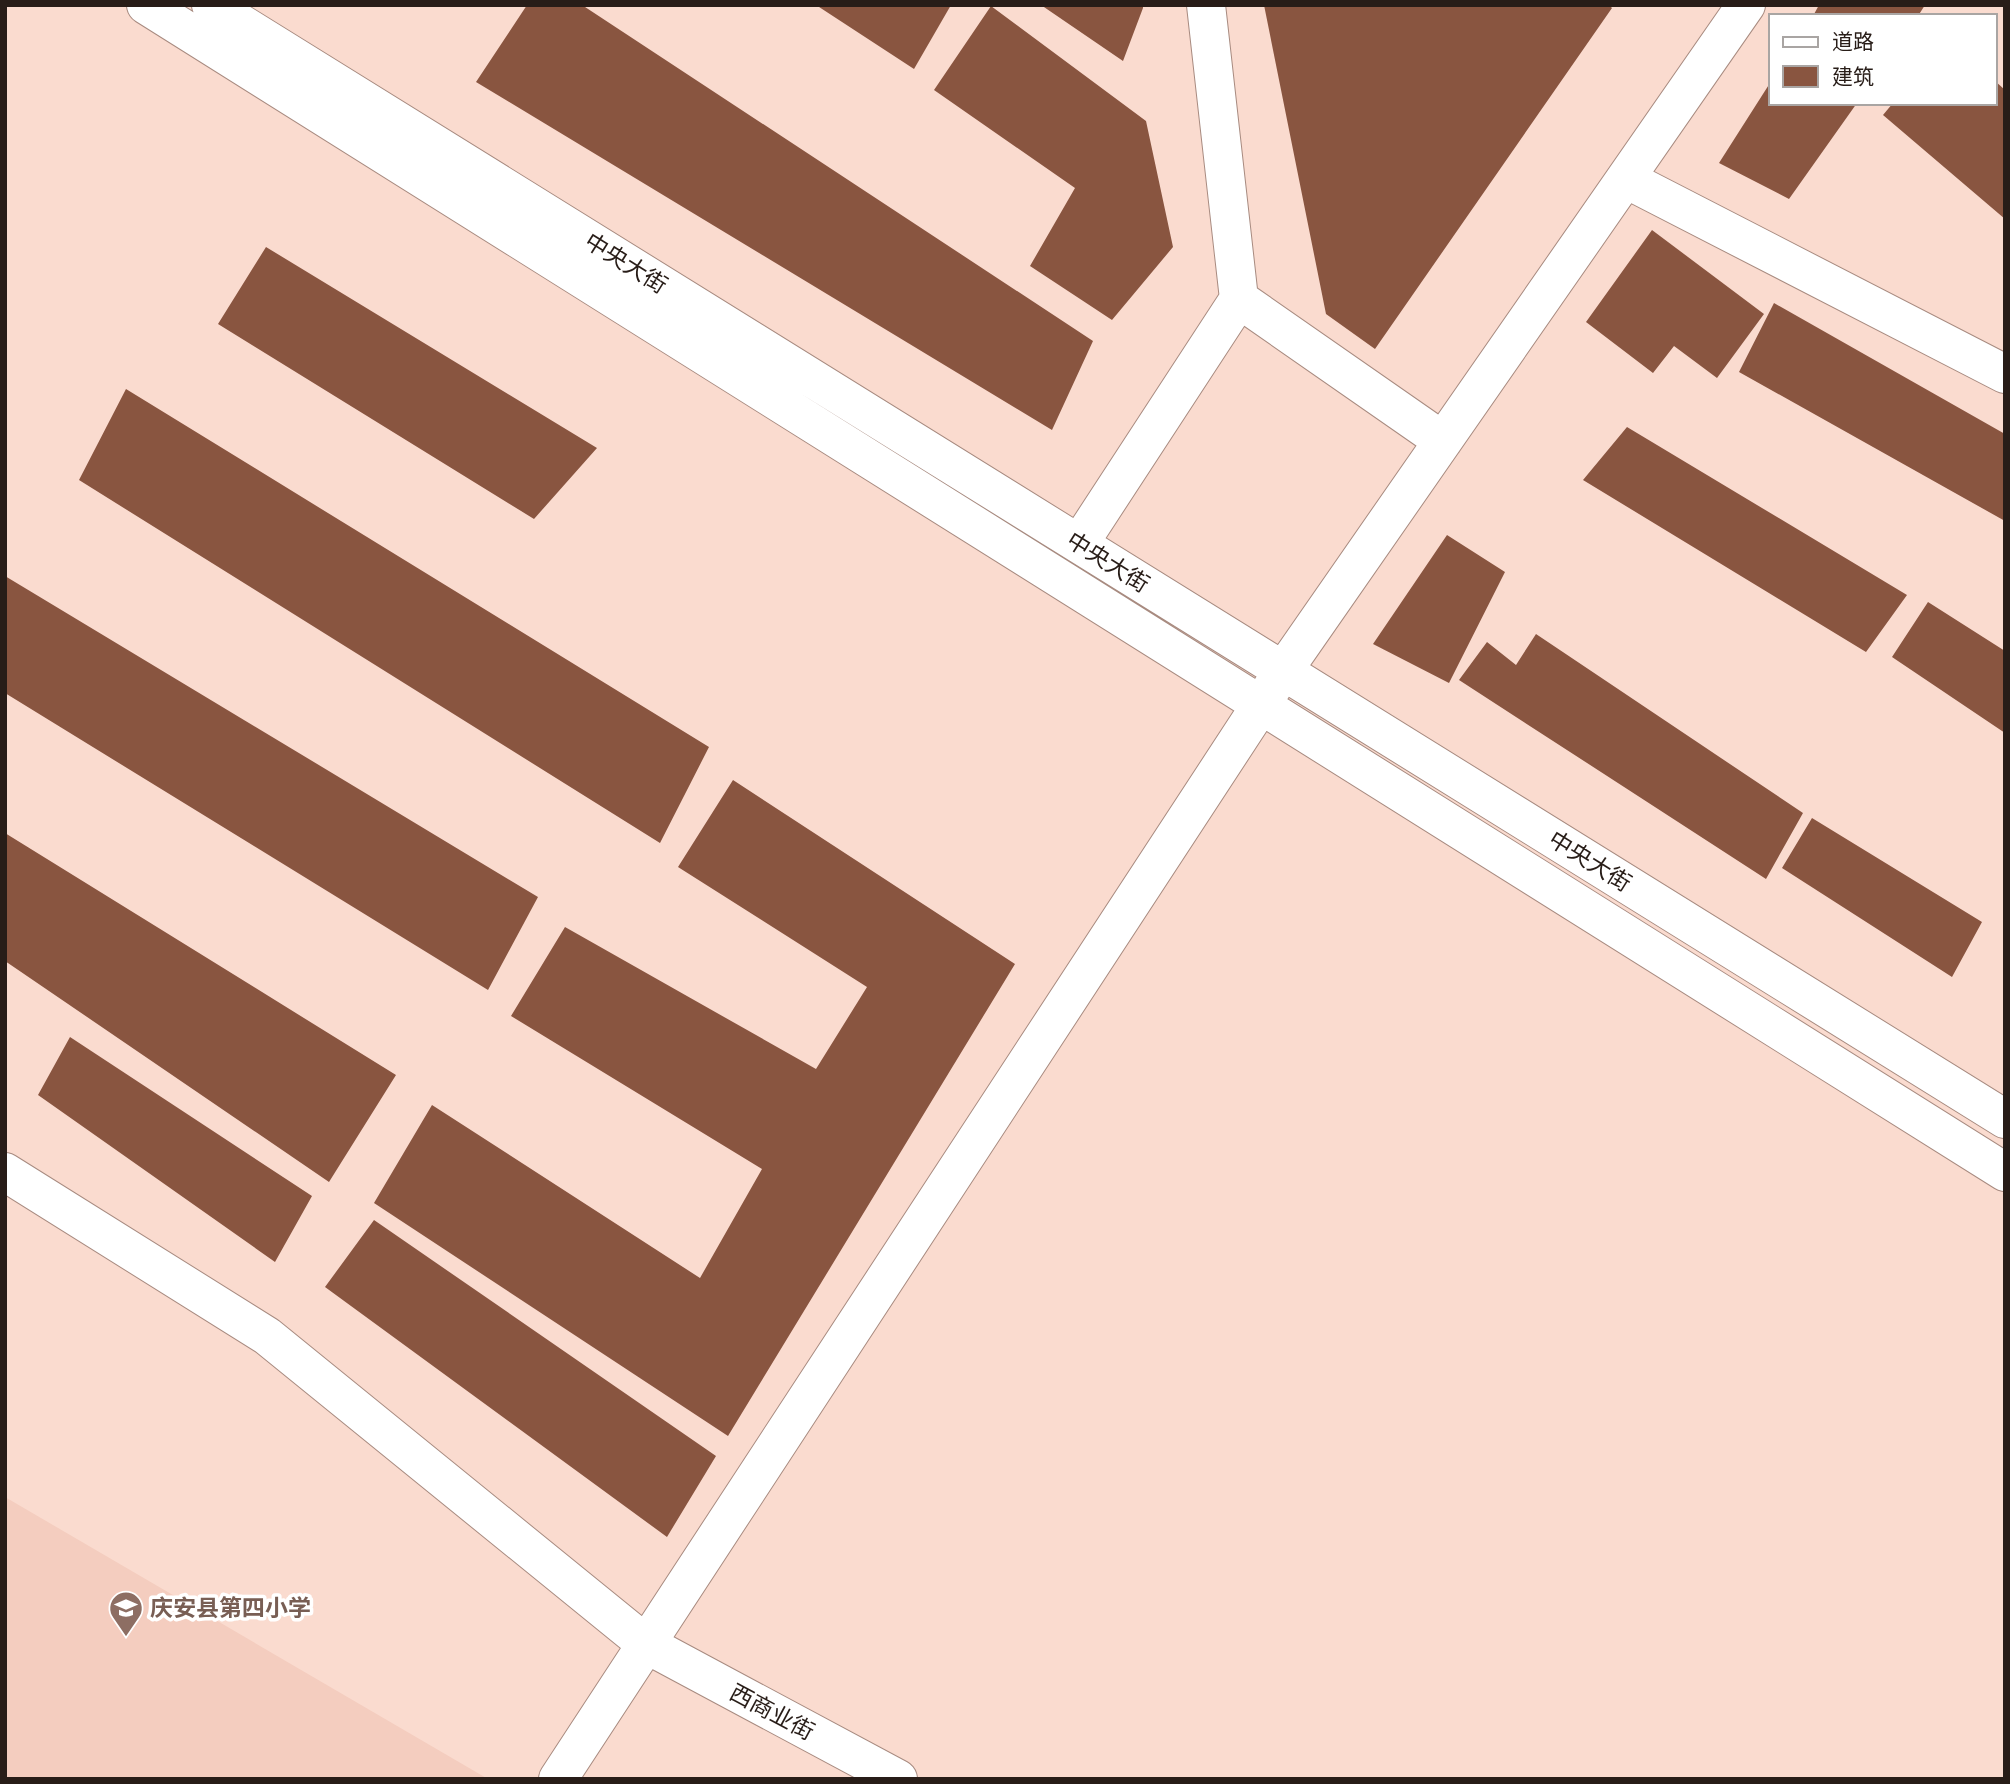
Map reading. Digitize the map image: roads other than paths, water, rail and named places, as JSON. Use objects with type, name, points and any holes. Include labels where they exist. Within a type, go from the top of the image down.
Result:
[{"type":"street","name":"中央大街","points":[[146,5],[2005,1172]]},
{"type":"street","name":"中央大街","points":[[211,5],[2005,1119]]},
{"type":"street","points":[[1079,544],[1239,299],[1206,5]]},
{"type":"street","points":[[558,1779],[1283,671],[1746,5]]},
{"type":"street","points":[[1626,178],[2005,374]]},
{"type":"street","points":[[1239,299],[1443,442]]},
{"type":"street","name":"西商业街","points":[[5,1172],[267,1336],[646,1644],[898,1779]]},
{"type":"place","name":"庆安县第四小学","points":[[126,1638]]}]
